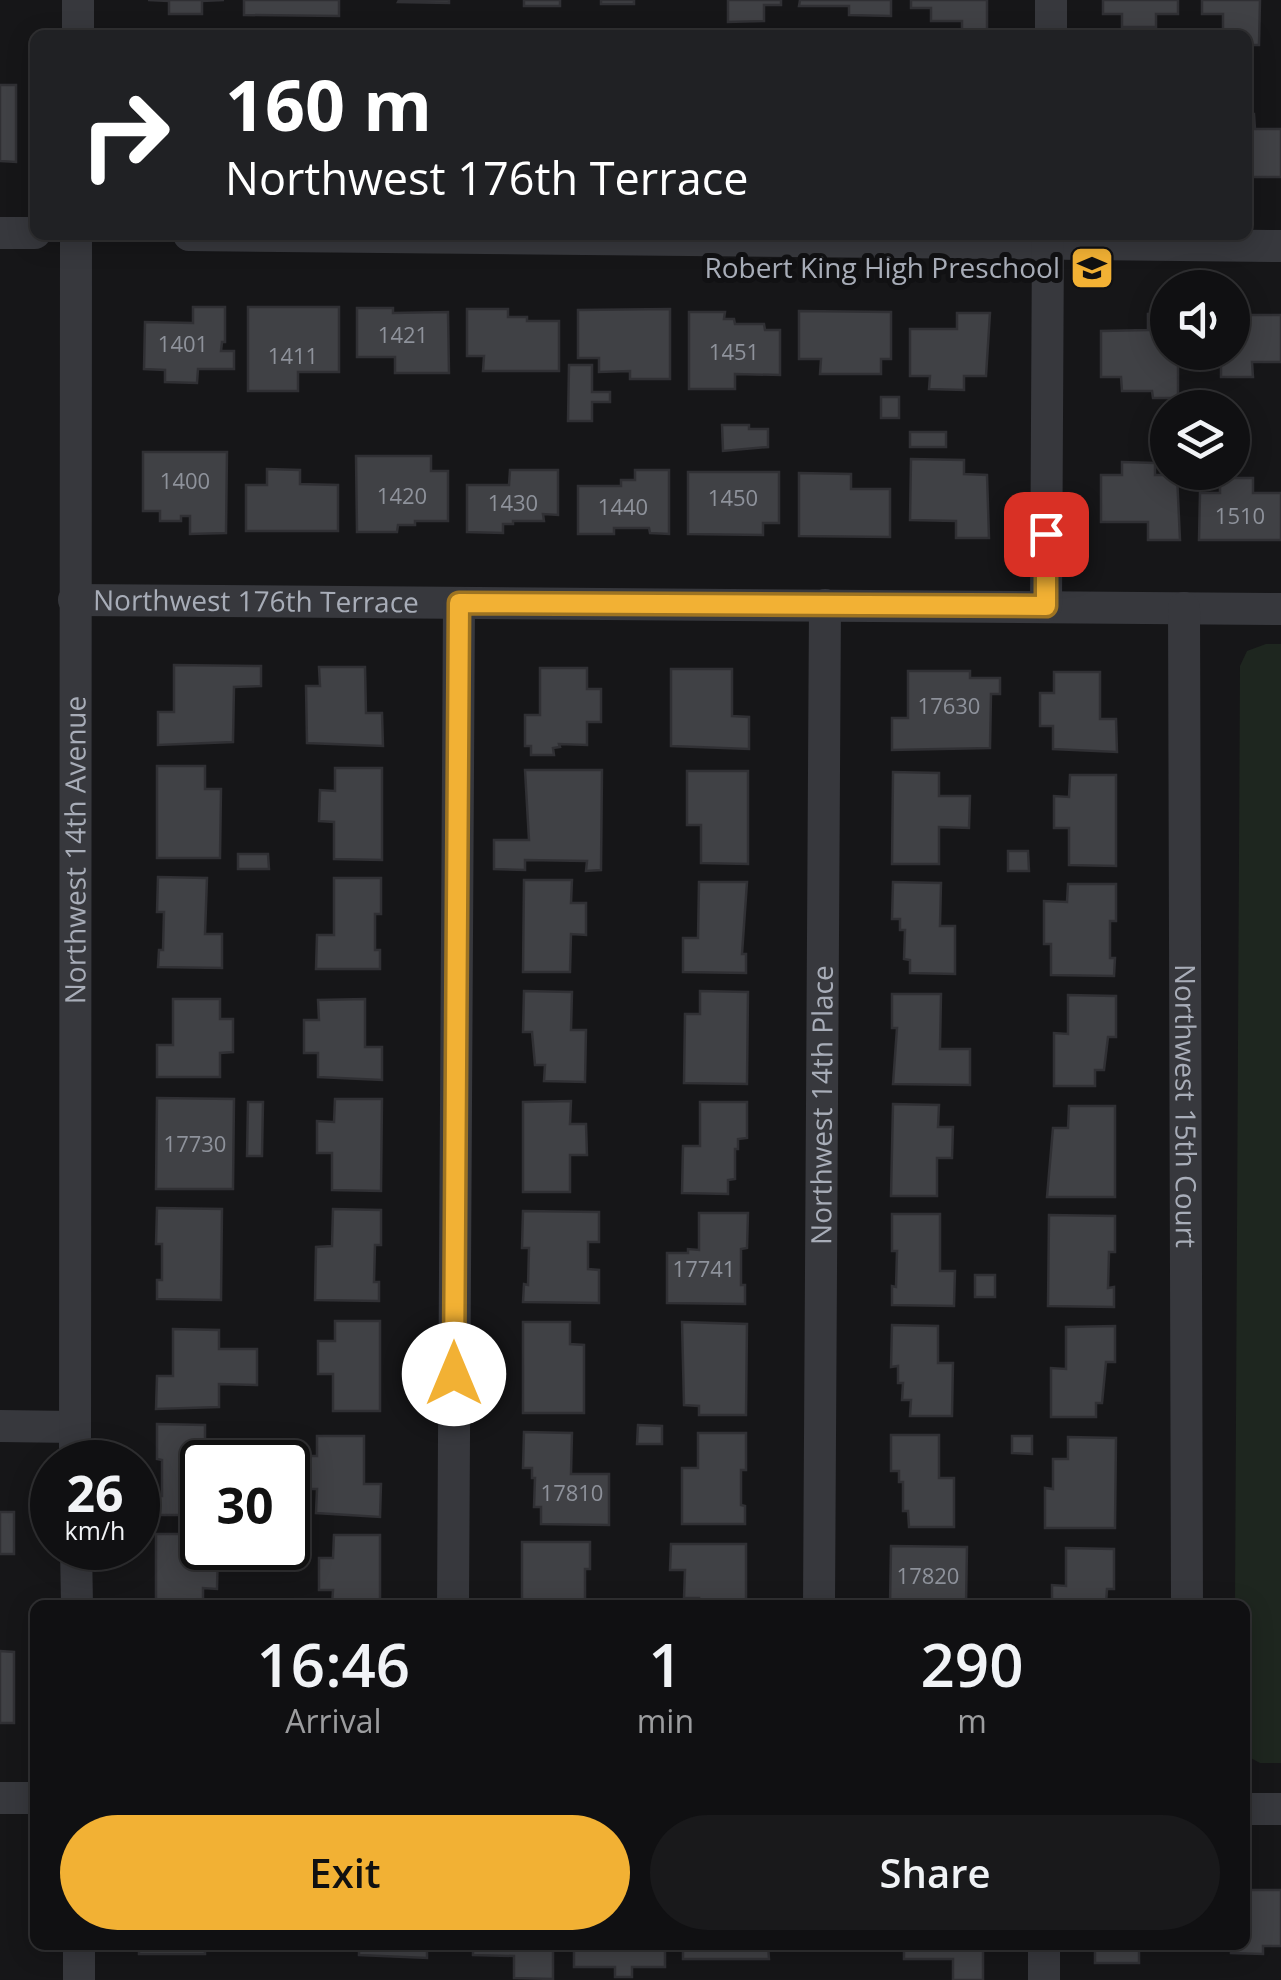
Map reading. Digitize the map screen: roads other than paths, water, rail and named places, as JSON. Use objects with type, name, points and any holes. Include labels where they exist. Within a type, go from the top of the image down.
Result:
[{"type":"street","points":[[78,0],[78,30]]},
{"type":"street","points":[[1050,30],[1051,0]]},
{"type":"street","points":[[0,233],[30,233]]},
{"type":"street","name":"Northwest 14th Avenue","points":[[75,1440],[76,240]]},
{"type":"street","points":[[1046,606],[1048,240],[1281,246]]},
{"type":"street","name":"Northwest 176th Terrace","points":[[74,600],[1281,609]]},
{"type":"street","points":[[453,1600],[459,603]]},
{"type":"street","name":"Northwest 14th Place","points":[[819,1600],[825,606]]},
{"type":"street","name":"Northwest 15th Court","points":[[1184,608],[1187,1600]]},
{"type":"street","points":[[0,1426],[75,1427]]},
{"type":"street","points":[[76,1570],[77,1600]]},
{"type":"street","points":[[0,1798],[30,1798]]},
{"type":"street","points":[[1250,1809],[1281,1809]]},
{"type":"street","points":[[79,1980],[80,1950]]},
{"type":"street","points":[[1044,1950],[1044,1980]]},
{"type":"place","name":"Robert King High Preschool","points":[[1092,268]]}]
